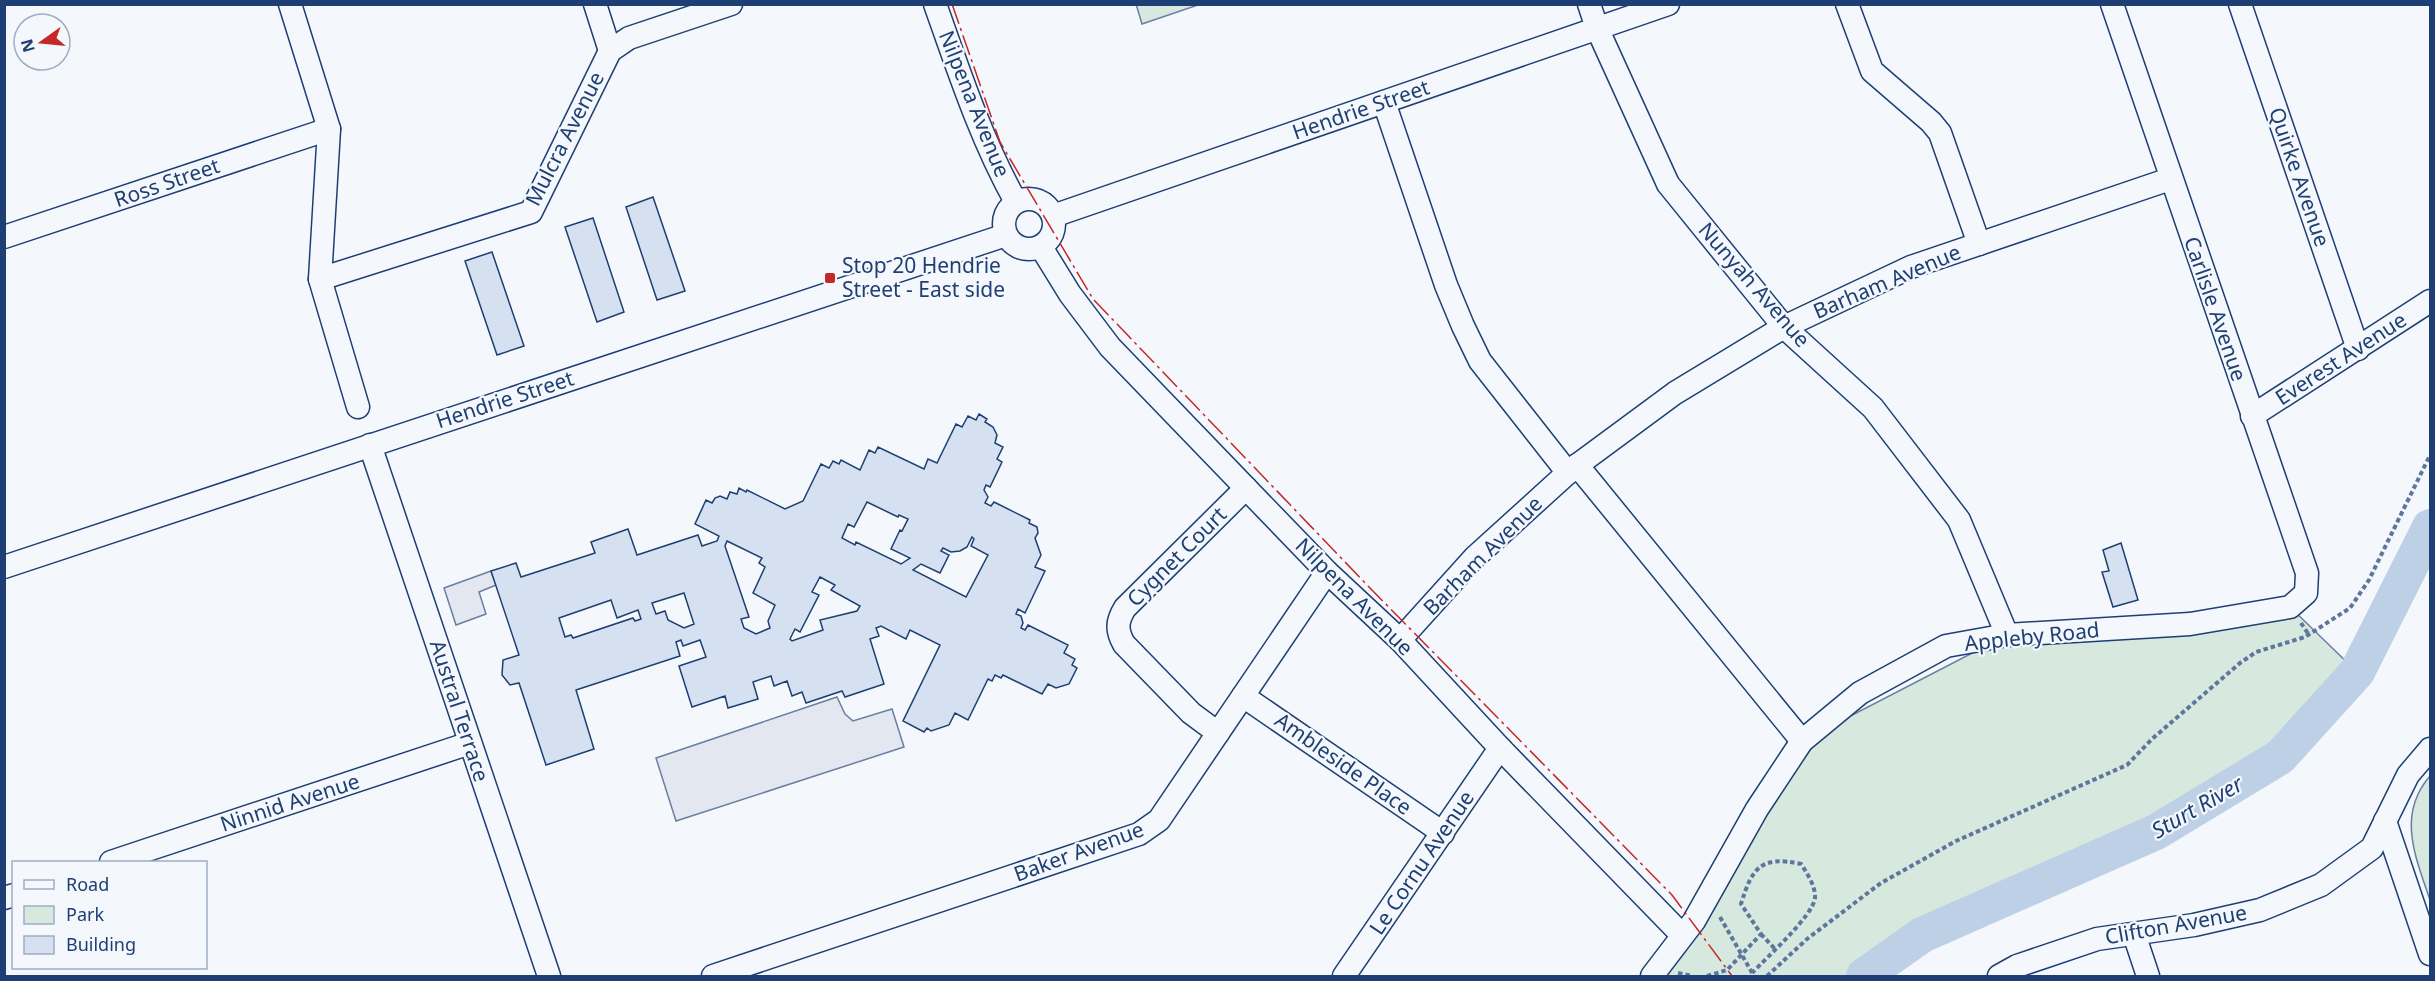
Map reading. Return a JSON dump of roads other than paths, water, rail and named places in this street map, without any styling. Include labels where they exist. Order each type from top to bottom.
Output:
[{"type":"street","points":[[290,4],[329,129],[320,279],[358,406]]},
{"type":"street","points":[[595,4],[610,51]]},
{"type":"street","name":"Mulcra Avenue","points":[[320,279],[531,212],[610,51],[629,38],[731,4]]},
{"type":"street","name":"Nilpena Avenue","points":[[935,4],[978,126],[994,164],[1016,202]]},
{"type":"street","name":"Nunyah Avenue","points":[[1589,4],[1597,28],[1668,184],[1784,327],[1873,408],[1959,520],[2007,635]]},
{"type":"street","name":"Hendrie Street","points":[[1053,216],[1668,4]]},
{"type":"street","points":[[1847,4],[1872,71],[1931,122],[1940,133],[1978,244]]},
{"type":"street","name":"Carlisle Avenue","points":[[2112,4],[2170,179],[2307,573],[2306,592],[2290,607]]},
{"type":"street","name":"Quirke Avenue","points":[[2240,4],[2358,349]]},
{"type":"street","points":[[1384,102],[1446,285],[1462,326],[1480,361],[1802,741]]},
{"type":"street","name":"Ross Street","points":[[4,237],[329,129]]},
{"type":"street","name":"Barham Avenue","points":[[1400,640],[1474,558],[1573,469],[1675,393],[1784,327],[1911,267],[2170,179]]},
{"type":"street","points":[[1024,199],[1039,200],[1046,205],[1053,216],[1054,231],[1050,239],[1041,247],[1027,250],[1018,247],[1006,235],[1005,218],[1009,208],[1016,202],[1024,199]]},
{"type":"street","name":"Hendrie Street","points":[[4,567],[1006,235]]},
{"type":"street","name":"Nilpena Avenue","points":[[1041,247],[1071,294],[1110,347],[1327,572],[1400,640],[1500,748],[1682,935]]},
{"type":"street","name":"Everest Avenue","points":[[2252,416],[2430,301]]},
{"type":"street","name":"Austral Terrace","points":[[370,445],[549,976]]},
{"type":"street","name":"Cygnet Court","points":[[1218,733],[1191,713],[1124,644],[1118,630],[1118,622],[1125,608],[1246,488]]},
{"type":"street","name":"Baker Avenue","points":[[714,976],[1139,834],[1159,820],[1327,572]]},
{"type":"street","name":"Appleby Road","points":[[1652,976],[1694,921],[1757,809],[1802,741],[1860,693],[1946,646],[2007,635],[2190,624],[2290,607]]},
{"type":"street","name":"Ambleside Place","points":[[1243,696],[1443,833]]},
{"type":"street","name":"Ninnid Avenue","points":[[114,861],[470,743]]},
{"type":"street","name":"Le Cornu Avenue","points":[[1344,976],[1500,748]]},
{"type":"street","name":"Clifton Avenue","points":[[1999,976],[2016,966],[2097,939],[2194,925],[2260,910],[2321,885],[2372,848],[2408,775],[2430,749]]},
{"type":"street","points":[[2385,821],[2430,954]]},
{"type":"street","points":[[2134,934],[2148,976]]},
{"type":"waterway","name":"Sturt River","points":[[1864,976],[1922,935],[2156,832],[2280,757],[2357,672],[2430,527]]},
{"type":"place","name":"Stop 20 Hendrie Street - East side","points":[[830,278]]}]
